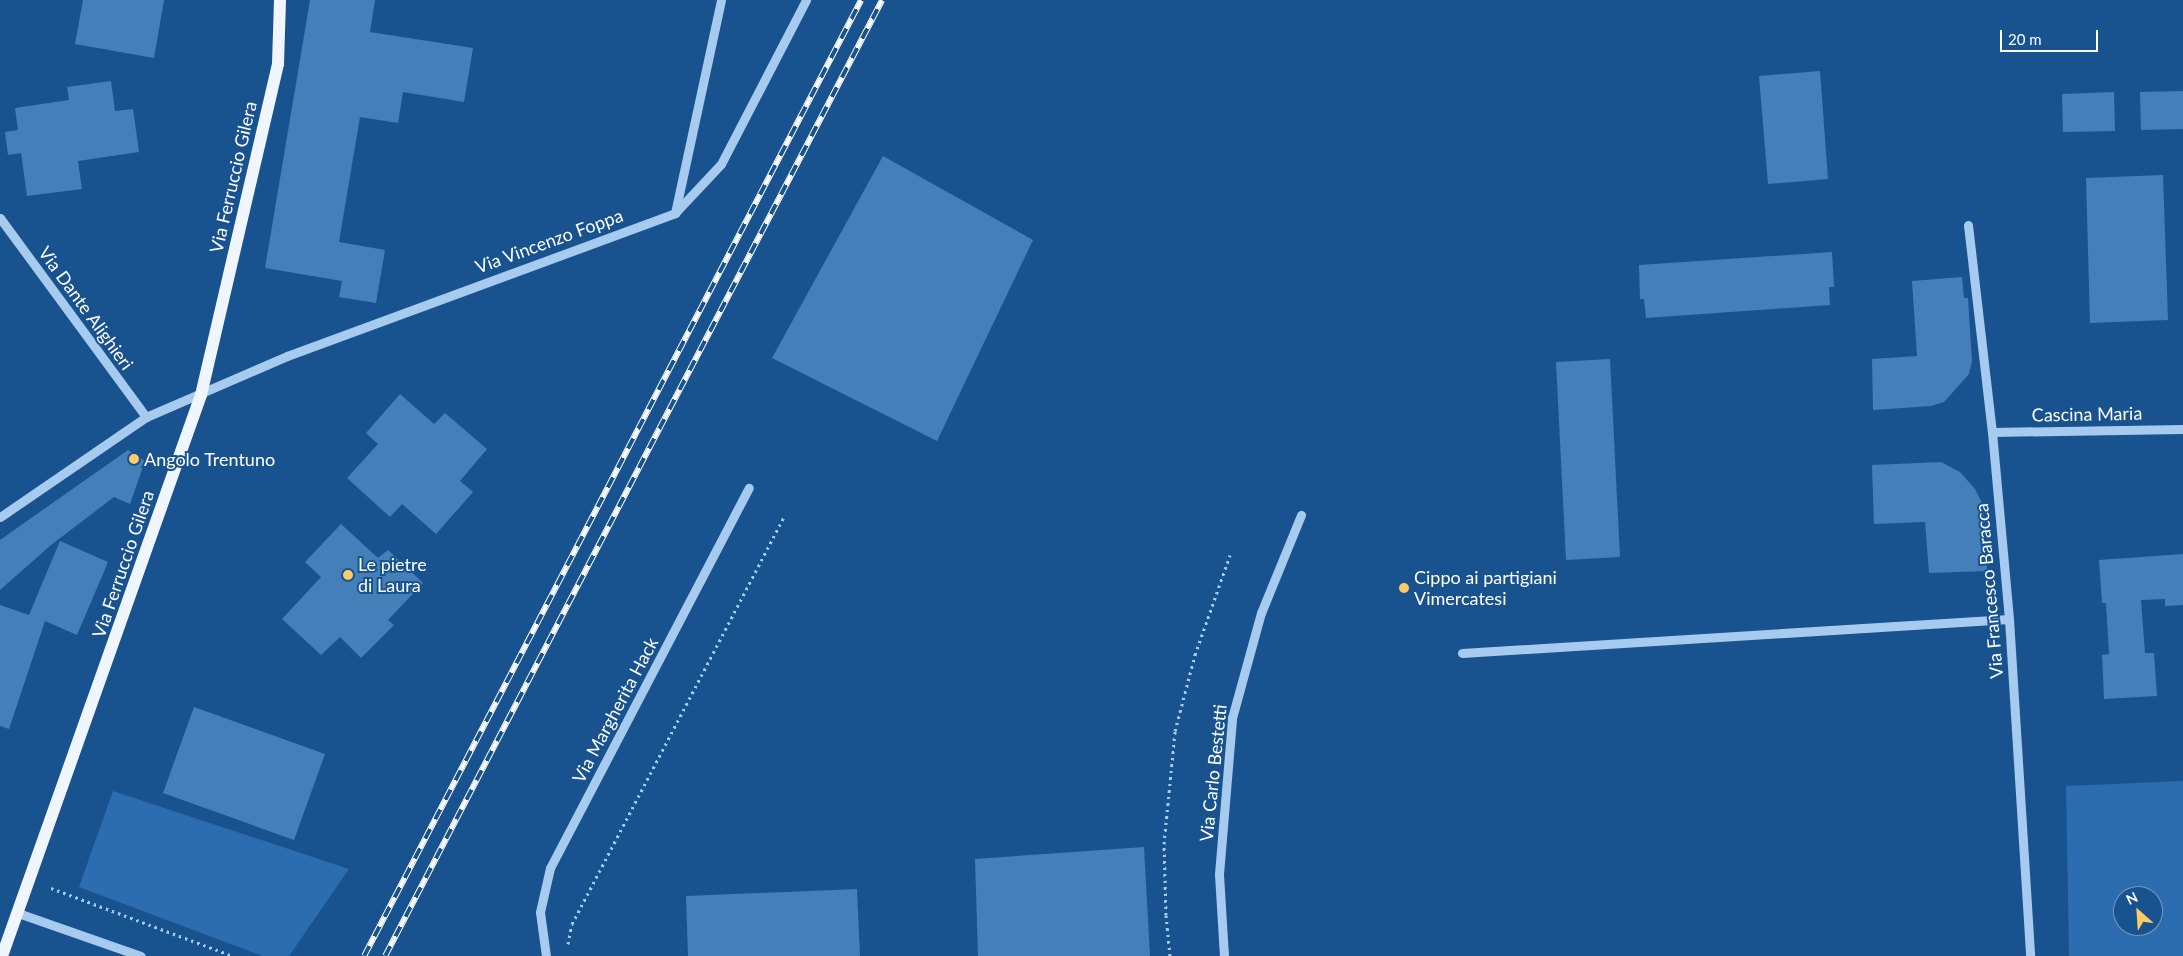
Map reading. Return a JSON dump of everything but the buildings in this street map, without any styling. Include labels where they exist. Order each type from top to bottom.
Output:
[{"type":"main road","name":"Via Ferruccio Gilera","points":[[2,956],[201,394],[278,64],[280,0]]},
{"type":"street","points":[[675,213],[721,0]]},
{"type":"street","name":"Via Vincenzo Foppa","points":[[0,517],[146,417],[287,356],[675,213],[721,164],[806,0]]},
{"type":"street","name":"Via Dante Alighieri","points":[[0,218],[146,417]]},
{"type":"street","name":"Via Francesco Baracca","points":[[1968,225],[1992,432],[2009,619],[2030,956]]},
{"type":"street","name":"Cascina Maria","points":[[1992,432],[2183,429]]},
{"type":"street","name":"Via Margherita Hack","points":[[546,956],[540,912],[550,868],[749,488]]},
{"type":"street","name":"Via Carlo Bestetti","points":[[1224,956],[1219,874],[1232,718],[1261,613],[1301,515]]},
{"type":"street","points":[[1462,653],[2009,619]]},
{"type":"street","points":[[18,913],[141,956]]},
{"type":"path","points":[[567,947],[572,924],[784,517]]},
{"type":"path","points":[[1170,956],[1166,915],[1164,844],[1175,731],[1194,655],[1230,555]]},
{"type":"path","points":[[29,880],[233,956]]},
{"type":"shaded area","points":[[2183,781],[2183,956],[2069,956],[2066,786]]},
{"type":"shaded area","points":[[113,791],[349,869],[289,956],[263,956],[79,887]]},
{"type":"railway","points":[[364,956],[861,0]]},
{"type":"railway","points":[[385,956],[882,0]]},
{"type":"place","name":"Angolo Trentuno","points":[[134,459]]},
{"type":"place","name":"Le pietre di Laura","points":[[348,575]]},
{"type":"place","name":"Cippo ai partigiani Vimercatesi","points":[[1404,588]]}]
